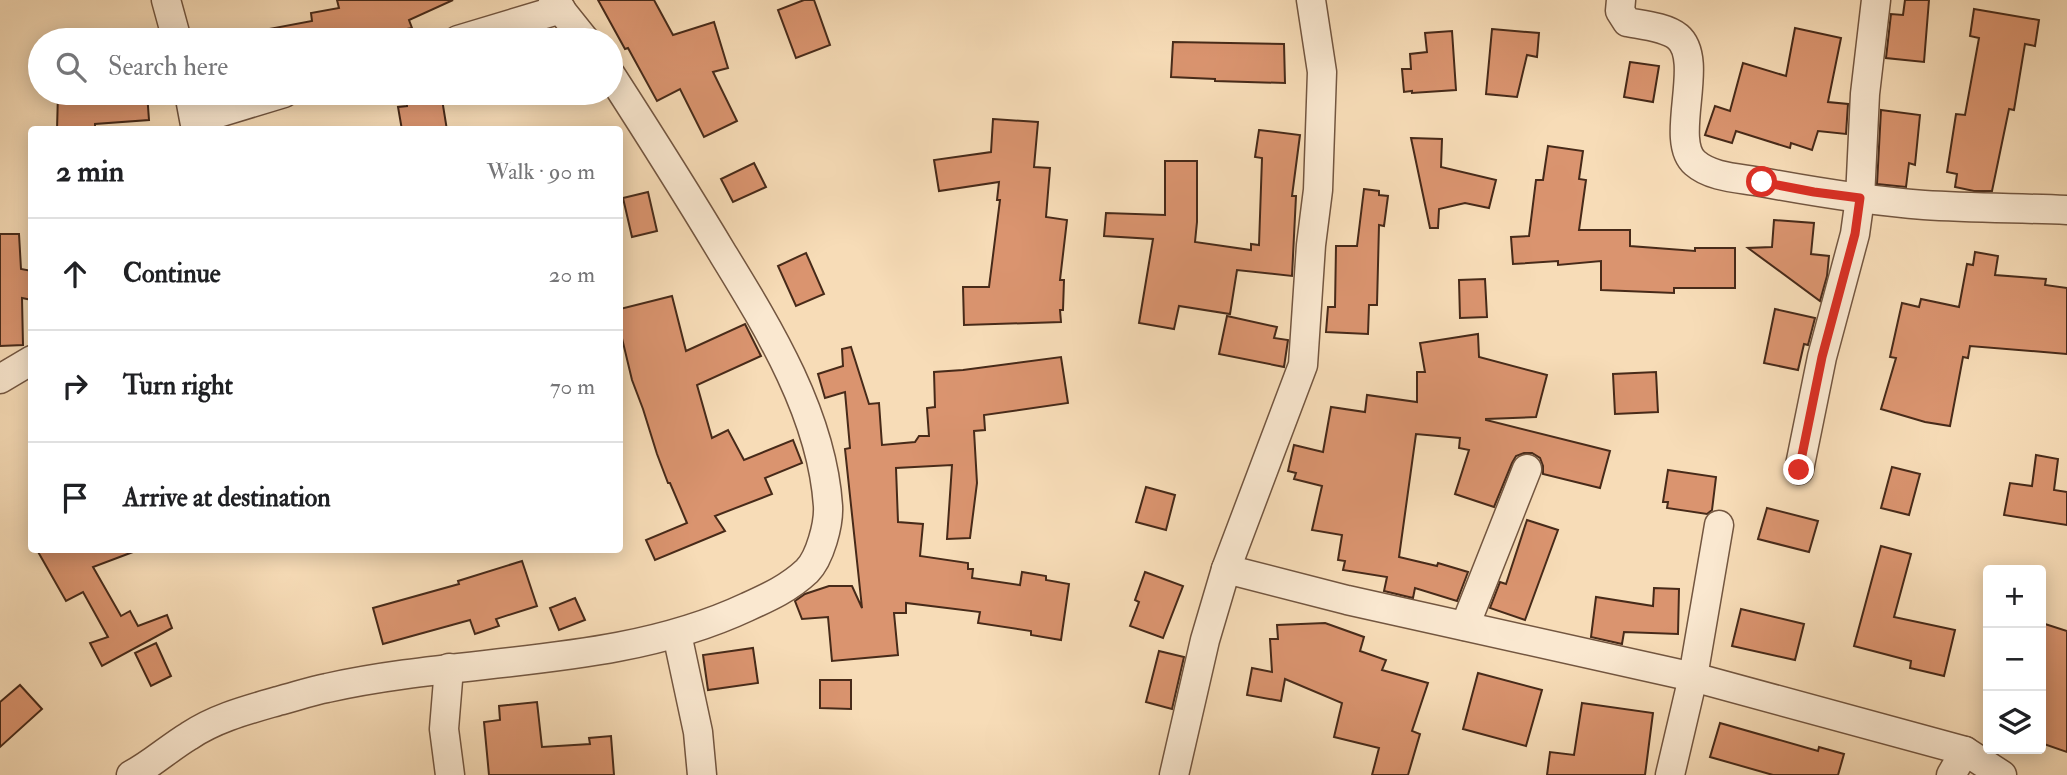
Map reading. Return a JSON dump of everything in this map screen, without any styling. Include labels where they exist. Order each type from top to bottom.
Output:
[{"type":"street","points":[[166,0],[174,28]]},
{"type":"street","points":[[1174,775],[1205,640],[1226,569],[1303,365],[1311,246],[1318,190],[1322,72],[1311,0]]},
{"type":"street","points":[[1621,0],[1620,11],[1627,22],[1677,36],[1685,45],[1689,84],[1684,133],[1686,149],[1694,163],[1706,170],[1814,192],[1923,205],[2067,210]]},
{"type":"street","points":[[1799,470],[1822,357],[1855,234],[1860,198],[1865,94],[1876,0]]},
{"type":"street","points":[[492,28],[557,5],[575,28]]},
{"type":"street","points":[[131,775],[150,765],[190,735],[230,715],[327,688],[449,668],[593,652],[677,634],[728,616],[784,590],[809,569],[823,541],[828,508],[812,425],[770,331],[623,94]]},
{"type":"street","points":[[193,114],[232,105]]},
{"type":"street","points":[[0,379],[28,362]]},
{"type":"street","points":[[1465,626],[1527,469]]},
{"type":"street","points":[[1670,775],[1693,677],[1719,525]]},
{"type":"street","points":[[1226,569],[1347,600],[1693,677],[2002,775]]},
{"type":"street","points":[[677,634],[698,732],[702,775]]},
{"type":"street","points":[[449,668],[444,729],[450,775]]},
{"type":"building","points":[[337,0],[453,0],[409,20],[412,28],[274,28],[312,21],[311,13],[339,8]]},
{"type":"building","points":[[598,0],[654,0],[673,35],[714,22],[728,68],[713,72],[737,121],[704,137],[680,89],[657,101],[628,48],[625,49],[623,45],[623,28],[613,28]]},
{"type":"building","points":[[804,0],[814,0],[830,45],[796,58],[778,10]]},
{"type":"building","points":[[1905,0],[1929,0],[1924,62],[1886,58],[1891,14],[1903,15]]},
{"type":"building","points":[[1974,9],[2039,20],[2035,46],[2025,44],[2014,110],[2009,109],[1992,191],[1955,187],[1957,174],[1947,172],[1956,114],[1965,115],[1979,38],[1970,36]]},
{"type":"building","points":[[1795,28],[1841,38],[1828,102],[1848,104],[1846,134],[1818,131],[1812,150],[1791,143],[1790,148],[1736,131],[1732,143],[1705,135],[1715,106],[1730,111],[1743,63],[1786,76]]},
{"type":"building","points":[[1492,29],[1539,33],[1537,57],[1527,55],[1517,97],[1486,94]]},
{"type":"building","points":[[1452,31],[1456,90],[1404,92],[1402,69],[1411,69],[1410,54],[1427,52],[1425,33]]},
{"type":"building","points":[[1173,42],[1284,44],[1285,83],[1171,77]]},
{"type":"building","points":[[1630,62],[1659,66],[1653,102],[1624,97]]},
{"type":"building","points":[[58,105],[148,105],[149,120],[95,126],[57,126]]},
{"type":"building","points":[[443,105],[446,126],[401,126],[398,107]]},
{"type":"building","points":[[1881,110],[1920,115],[1915,165],[1909,163],[1906,187],[1877,184]]},
{"type":"building","points":[[993,119],[1038,122],[1034,167],[1050,168],[1046,217],[1067,220],[1060,280],[1064,280],[1061,322],[964,325],[963,287],[989,287],[1000,200],[997,200],[999,182],[939,191],[934,160],[991,152]]},
{"type":"building","points":[[1259,130],[1300,135],[1292,196],[1296,196],[1292,276],[1237,270],[1230,314],[1179,306],[1174,329],[1139,323],[1153,239],[1104,236],[1106,213],[1165,215],[1165,161],[1197,161],[1195,242],[1251,250],[1251,244],[1259,245],[1262,158],[1255,157]]},
{"type":"building","points":[[1411,138],[1442,139],[1441,167],[1496,180],[1489,208],[1465,203],[1439,209],[1438,228],[1430,228]]},
{"type":"building","points":[[1548,146],[1583,151],[1579,179],[1586,180],[1579,230],[1630,230],[1630,246],[1695,251],[1695,248],[1735,248],[1735,288],[1674,288],[1674,293],[1601,290],[1601,261],[1558,265],[1558,261],[1513,264],[1511,237],[1529,236],[1536,180],[1543,180]]},
{"type":"building","points":[[754,163],[766,187],[733,202],[721,179]]},
{"type":"building","points":[[1364,189],[1379,191],[1379,195],[1388,196],[1384,226],[1379,225],[1377,305],[1369,305],[1368,334],[1326,332],[1328,307],[1335,307],[1336,246],[1357,246]]},
{"type":"building","points":[[648,192],[657,231],[632,237],[623,198]]},
{"type":"building","points":[[1774,220],[1814,223],[1811,254],[1829,256],[1820,301],[1748,248],[1772,247]]},
{"type":"building","points":[[0,234],[19,234],[21,269],[28,270],[28,299],[22,298],[23,345],[0,346]]},
{"type":"building","points":[[1975,252],[1998,256],[1995,275],[2046,279],[2045,285],[2067,288],[2067,354],[1970,346],[1968,358],[1963,357],[1950,426],[1881,409],[1896,358],[1890,357],[1902,303],[1919,307],[1921,299],[1959,307],[1967,264],[1973,265]]},
{"type":"building","points":[[806,253],[824,294],[796,306],[778,266]]},
{"type":"building","points":[[1485,279],[1487,317],[1460,318],[1459,280]]},
{"type":"building","points":[[672,296],[686,351],[745,324],[761,356],[697,385],[712,438],[728,430],[744,460],[793,440],[802,463],[765,478],[772,494],[715,516],[725,531],[655,560],[646,540],[687,523],[668,483],[632,380],[623,342],[623,308]]},
{"type":"building","points":[[1775,309],[1815,318],[1808,345],[1804,344],[1798,370],[1764,363]]},
{"type":"building","points":[[1227,316],[1277,327],[1274,338],[1288,340],[1284,367],[1219,354]]},
{"type":"building","points":[[1478,334],[1479,357],[1547,375],[1536,417],[1486,420],[1610,451],[1600,488],[1543,474],[1540,458],[1532,453],[1524,453],[1516,456],[1512,463],[1494,507],[1455,494],[1469,450],[1459,448],[1460,438],[1416,434],[1399,557],[1437,566],[1438,563],[1468,572],[1457,601],[1415,588],[1413,598],[1384,591],[1387,577],[1343,570],[1345,561],[1338,560],[1342,535],[1312,530],[1322,486],[1294,479],[1296,473],[1288,471],[1294,445],[1323,452],[1331,407],[1365,412],[1367,395],[1417,402],[1417,372],[1425,372],[1420,343]]},
{"type":"building","points":[[851,347],[869,404],[879,403],[882,445],[915,442],[919,436],[929,436],[927,408],[935,407],[934,372],[1061,357],[1068,403],[984,415],[985,430],[974,431],[977,483],[970,538],[947,539],[952,465],[896,468],[898,522],[923,524],[920,556],[968,563],[968,569],[973,569],[972,578],[1020,585],[1022,572],[1069,584],[1061,640],[1031,635],[1031,631],[978,623],[980,612],[906,603],[906,613],[894,613],[898,655],[832,661],[828,617],[802,619],[795,601],[805,594],[829,586],[852,586],[862,608],[845,449],[850,448],[845,392],[825,398],[818,374],[843,366],[842,349]]},
{"type":"building","points":[[1656,372],[1658,412],[1615,414],[1613,374]]},
{"type":"building","points":[[2036,455],[2058,459],[2054,490],[2067,492],[2067,525],[2004,515],[2010,483],[2032,486]]},
{"type":"building","points":[[1892,467],[1920,474],[1909,515],[1881,508]]},
{"type":"building","points":[[1668,470],[1716,477],[1712,510],[1707,514],[1667,508],[1668,502],[1663,502]]},
{"type":"building","points":[[1146,487],[1175,495],[1166,530],[1136,522]]},
{"type":"building","points":[[1767,508],[1818,521],[1809,552],[1758,539]]},
{"type":"building","points":[[1527,520],[1558,530],[1525,620],[1490,608],[1500,582],[1506,584]]},
{"type":"building","points":[[1881,546],[1911,554],[1894,617],[1955,630],[1944,676],[1910,668],[1911,661],[1854,646]]},
{"type":"building","points":[[39,553],[130,553],[93,567],[121,616],[130,611],[138,626],[167,615],[172,628],[102,666],[90,643],[108,637],[83,592],[66,601]]},
{"type":"building","points":[[522,561],[537,606],[496,619],[499,626],[475,634],[470,620],[383,644],[373,608],[459,584],[458,581]]},
{"type":"building","points":[[1145,572],[1183,586],[1163,638],[1130,626],[1139,602],[1135,600]]},
{"type":"building","points":[[1654,588],[1679,589],[1678,634],[1624,632],[1622,644],[1591,637],[1596,597],[1653,606]]},
{"type":"building","points":[[575,598],[585,620],[559,630],[550,608]]},
{"type":"building","points":[[1741,609],[1804,624],[1795,660],[1732,646]]},
{"type":"building","points":[[1325,623],[1364,637],[1360,651],[1386,660],[1382,670],[1428,683],[1412,731],[1420,734],[1408,775],[1372,775],[1379,748],[1334,737],[1342,703],[1285,679],[1281,701],[1247,695],[1252,668],[1272,672],[1270,639],[1278,639],[1277,625]]},
{"type":"building","points":[[2046,624],[2067,631],[2067,752],[2046,745]]},
{"type":"building","points":[[156,643],[171,676],[151,686],[135,653]]},
{"type":"building","points":[[753,648],[758,683],[708,690],[703,655]]},
{"type":"building","points":[[1159,651],[1184,657],[1172,709],[1146,702]]},
{"type":"building","points":[[1478,673],[1542,690],[1526,746],[1463,729]]},
{"type":"building","points":[[820,680],[851,680],[851,709],[820,708]]},
{"type":"building","points":[[20,685],[42,709],[0,747],[0,702]]},
{"type":"building","points":[[537,702],[542,747],[590,744],[589,738],[611,736],[614,775],[489,775],[484,722],[500,720],[499,706]]},
{"type":"building","points":[[1582,703],[1653,713],[1645,775],[1547,775],[1550,752],[1574,755]]},
{"type":"building","points":[[1720,723],[1818,751],[1819,747],[1844,754],[1838,775],[1773,775],[1710,757]]},
{"type":"route","points":[[1762,182],[1860,198],[1855,234],[1822,357],[1799,470]]}]
